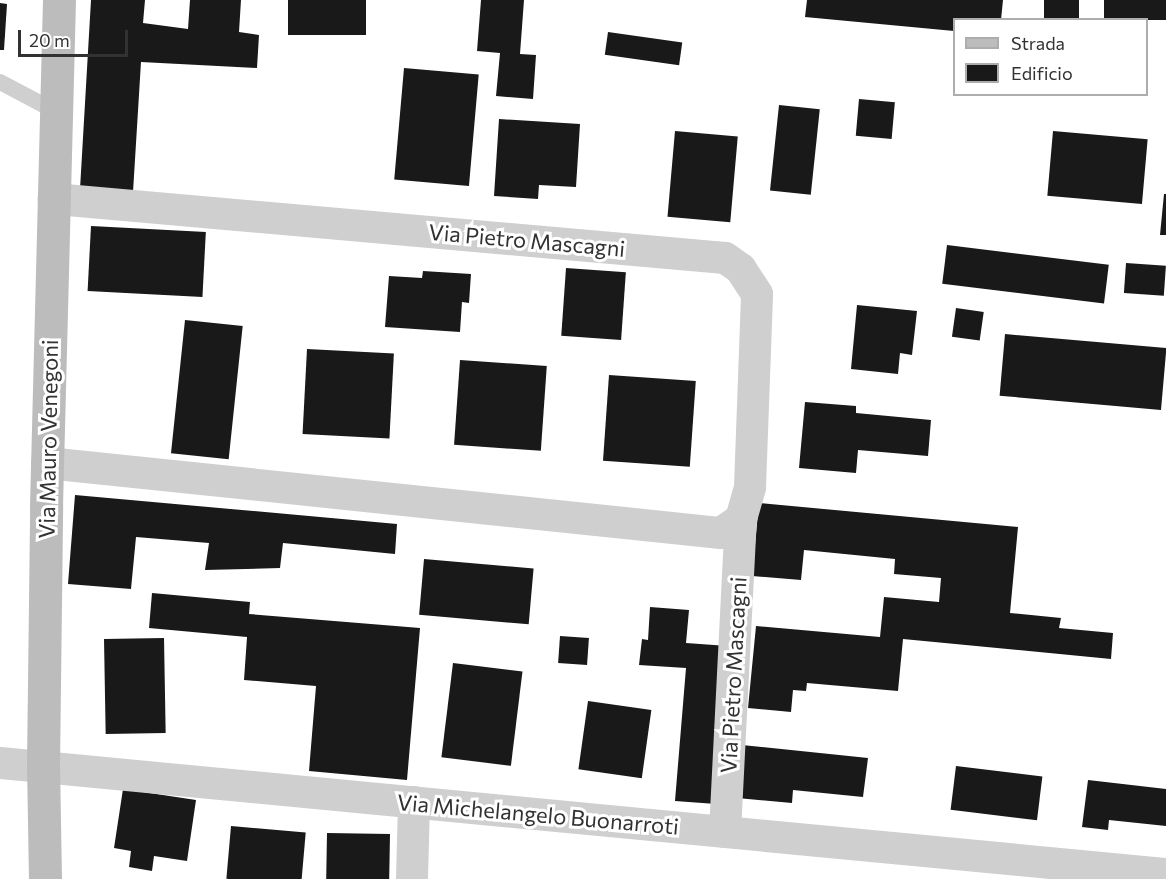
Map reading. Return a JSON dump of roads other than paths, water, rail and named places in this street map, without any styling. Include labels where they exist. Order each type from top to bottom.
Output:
[{"type":"main road","name":"Via Mauro Venegoni","points":[[45,879],[43,766],[47,463],[59,0]]},
{"type":"street","name":"Via Pietro Mascagni","points":[[54,199],[725,258],[741,269],[758,294],[750,487],[741,519],[725,832]]},
{"type":"street","points":[[47,463],[722,533],[741,519]]},
{"type":"street","name":"Via Michelangelo Buonarroti","points":[[0,763],[725,832],[1076,872],[1166,874]]},
{"type":"street","points":[[412,879],[414,802]]},
{"type":"lane","points":[[0,82],[57,112]]}]
